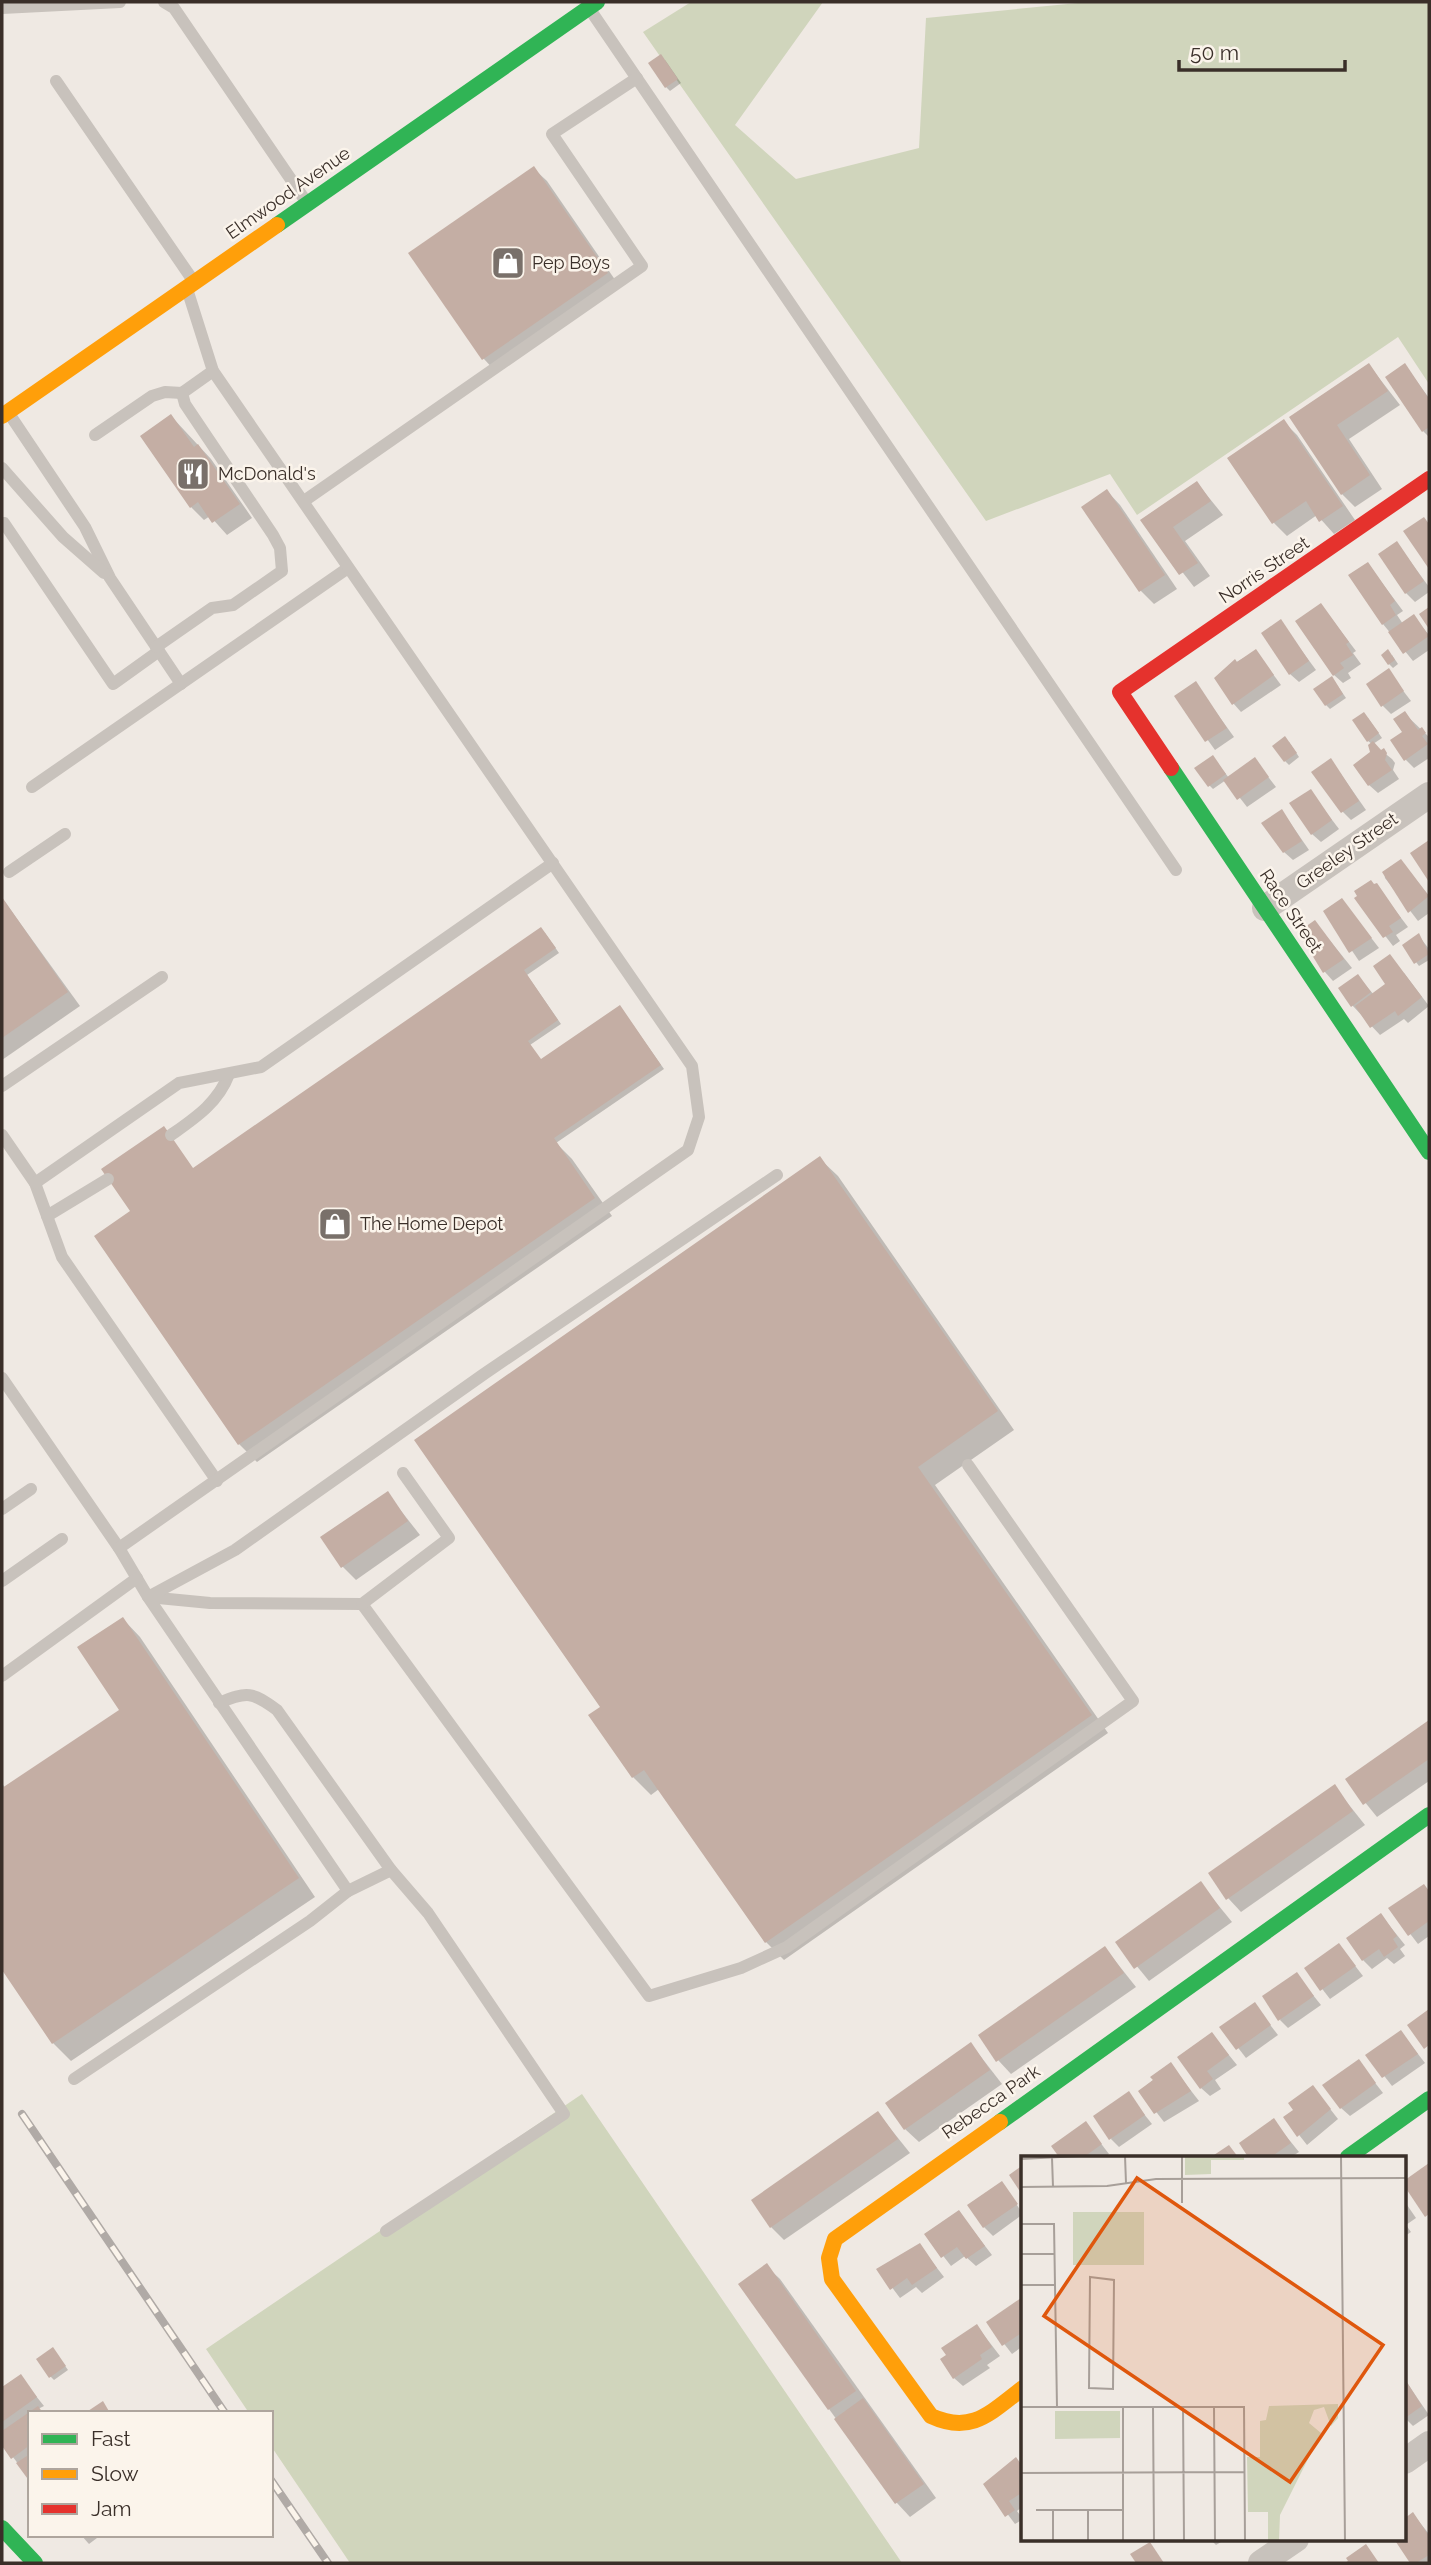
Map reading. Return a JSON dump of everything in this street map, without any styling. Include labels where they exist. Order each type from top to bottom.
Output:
[{"type":"street","name":"Elmwood Avenue","points":[[5,414],[593,5]]},
{"type":"street","name":"Norris Street","points":[[1120,692],[1429,479]]},
{"type":"street","name":"Race Street","points":[[1120,692],[1265,908],[1421,1122],[1429,1152]]},
{"type":"street","name":"Greeley Street","points":[[1265,908],[1429,795]]},
{"type":"street","name":"Rebecca Park","points":[[1021,2389],[965,2426],[945,2424],[931,2416],[832,2279],[828,2264],[829,2251],[835,2239],[1429,1815]]},
{"type":"street","points":[[1349,2156],[1429,2099]]},
{"type":"street","points":[[1406,2460],[1429,2444]]},
{"type":"street","points":[[2,2528],[35,2563]]},
{"type":"street","points":[[1261,2563],[1295,2540]]},
{"type":"lane","points":[[2,8],[120,2]]},
{"type":"lane","points":[[164,2],[174,8],[307,203]]},
{"type":"lane","points":[[593,5],[636,78],[1176,870]]},
{"type":"lane","points":[[304,501],[642,266],[552,134],[636,78]]},
{"type":"lane","points":[[56,81],[190,285],[213,370],[692,1066],[699,1117],[688,1150],[119,1548]]},
{"type":"lane","points":[[95,435],[152,396],[165,392],[182,393],[213,370]]},
{"type":"lane","points":[[4,523],[113,684],[212,608],[233,605],[282,570],[282,559],[273,535],[185,404],[182,393]]},
{"type":"lane","points":[[5,414],[85,527],[110,578],[181,684]]},
{"type":"lane","points":[[2,468],[64,537],[110,578]]},
{"type":"lane","points":[[32,787],[348,568]]},
{"type":"lane","points":[[9,872],[65,834]]},
{"type":"lane","points":[[35,1183],[179,1083],[192,1078],[261,1067],[553,863]]},
{"type":"lane","points":[[2,1086],[162,977]]},
{"type":"lane","points":[[171,1135],[200,1115],[223,1088],[229,1074]]},
{"type":"lane","points":[[2,1135],[35,1183],[62,1257],[217,1481]]},
{"type":"lane","points":[[148,1597],[235,1550],[484,1374],[777,1175]]},
{"type":"lane","points":[[47,1216],[108,1179]]},
{"type":"lane","points":[[2,1378],[348,1891]]},
{"type":"lane","points":[[362,1604],[649,1996],[741,1968],[787,1947],[1133,1701],[968,1465]]},
{"type":"lane","points":[[148,1597],[210,1603],[362,1604],[449,1538],[403,1473]]},
{"type":"lane","points":[[2,1509],[31,1489]]},
{"type":"lane","points":[[2,1581],[62,1539]]},
{"type":"lane","points":[[2,1676],[137,1578]]},
{"type":"lane","points":[[219,1703],[240,1694],[258,1696],[277,1710],[391,1870],[428,1913],[564,2114],[386,2231]]},
{"type":"lane","points":[[75,2079],[310,1921],[348,1891],[391,1870]]},
{"type":"green space","points":[[691,2],[823,2],[735,125],[796,179],[919,148],[926,18],[1088,2],[1429,2],[1429,384],[1398,337],[1137,515],[1110,474],[986,521],[643,32]]},
{"type":"green space","points":[[582,2094],[902,2563],[350,2563],[273,2449],[273,2411],[248,2411],[206,2349]]},
{"type":"building","points":[[661,54],[678,79],[665,88],[648,63]]},
{"type":"building","name":"Pep Boys","points":[[534,166],[608,273],[482,360],[408,253]]},
{"type":"building","points":[[1369,363],[1388,391],[1337,425],[1370,475],[1341,495],[1289,417]]},
{"type":"building","points":[[1405,363],[1429,399],[1429,427],[1422,432],[1385,377]]},
{"type":"building","name":"McDonald's","points":[[171,414],[194,447],[198,444],[240,504],[212,523],[198,502],[190,508],[140,436]]},
{"type":"building","points":[[1284,419],[1343,506],[1319,522],[1306,501],[1272,524],[1227,458]]},
{"type":"building","points":[[1197,481],[1211,501],[1173,527],[1198,563],[1179,575],[1140,520]]},
{"type":"building","points":[[1107,489],[1165,575],[1139,592],[1081,507]]},
{"type":"building","points":[[1424,517],[1429,524],[1429,569],[1403,531]]},
{"type":"building","points":[[1397,541],[1424,581],[1405,594],[1378,554]]},
{"type":"building","points":[[1368,562],[1395,601],[1390,605],[1396,615],[1382,625],[1348,575]]},
{"type":"building","points":[[1321,603],[1349,642],[1346,644],[1353,655],[1340,663],[1344,668],[1333,676],[1295,621]]},
{"type":"building","points":[[1429,607],[1429,629],[1419,614]]},
{"type":"building","points":[[1414,614],[1429,636],[1403,654],[1388,632]]},
{"type":"building","points":[[1281,619],[1309,661],[1289,675],[1261,633]]},
{"type":"building","points":[[1256,649],[1274,675],[1232,705],[1214,678],[1235,659],[1237,662]]},
{"type":"building","points":[[1388,649],[1395,660],[1388,665],[1381,655]]},
{"type":"building","points":[[1389,668],[1404,691],[1381,707],[1366,684]]},
{"type":"building","points":[[1332,676],[1343,694],[1325,706],[1313,689]]},
{"type":"building","points":[[1196,681],[1227,728],[1205,742],[1174,696]]},
{"type":"building","points":[[1405,711],[1418,730],[1422,727],[1426,733],[1422,736],[1428,744],[1404,761],[1390,740],[1402,732],[1393,719]]},
{"type":"building","points":[[1364,712],[1379,733],[1367,742],[1352,720]]},
{"type":"building","points":[[1285,736],[1297,753],[1284,762],[1272,746]]},
{"type":"building","points":[[1373,741],[1381,750],[1384,748],[1387,753],[1385,760],[1392,770],[1368,786],[1353,765],[1370,752],[1368,745]]},
{"type":"building","points":[[1213,755],[1226,774],[1208,787],[1194,768]]},
{"type":"building","points":[[1255,757],[1269,777],[1237,800],[1223,780]]},
{"type":"building","points":[[1331,758],[1359,801],[1341,813],[1311,772]]},
{"type":"building","points":[[1311,789],[1332,820],[1311,835],[1289,803]]},
{"type":"building","points":[[1282,809],[1302,841],[1283,853],[1261,823]]},
{"type":"building","points":[[1429,840],[1429,882],[1410,853]]},
{"type":"building","points":[[1401,859],[1429,896],[1408,913],[1382,872]]},
{"type":"building","points":[[1371,880],[1374,884],[1377,883],[1401,918],[1389,926],[1393,932],[1383,938],[1354,898],[1357,896],[1354,891]]},
{"type":"building","points":[[2,897],[68,992],[2,1038]]},
{"type":"building","points":[[1342,898],[1372,938],[1349,953],[1323,911]]},
{"type":"building","points":[[1315,920],[1344,959],[1323,973],[1298,932]]},
{"type":"building","name":"The Home Depot","points":[[541,927],[556,948],[524,970],[558,1020],[528,1041],[541,1059],[620,1005],[661,1065],[554,1138],[595,1198],[238,1445],[94,1236],[130,1211],[101,1169],[164,1126],[193,1168]]},
{"type":"building","points":[[1419,933],[1429,954],[1414,964],[1402,945]]},
{"type":"building","points":[[1390,954],[1422,997],[1398,1016],[1395,1011],[1370,1028],[1355,1006],[1385,984],[1373,966]]},
{"type":"building","points":[[1358,974],[1371,992],[1351,1007],[1338,988]]},
{"type":"building","points":[[820,1156],[998,1411],[918,1467],[1092,1715],[765,1943],[644,1770],[632,1778],[588,1715],[600,1707],[414,1440]]},
{"type":"building","points":[[388,1491],[408,1521],[341,1568],[320,1537]]},
{"type":"building","points":[[123,1617],[299,1878],[52,2044],[2,1970],[2,1788],[119,1710],[77,1647]]},
{"type":"building","points":[[1429,1720],[1429,1759],[1363,1805],[1345,1779]]},
{"type":"building","points":[[1335,1784],[1353,1811],[1226,1900],[1208,1873]]},
{"type":"building","points":[[1201,1881],[1220,1908],[1134,1969],[1115,1942]]},
{"type":"building","points":[[1424,1884],[1429,1891],[1429,1921],[1408,1936],[1388,1908]]},
{"type":"building","points":[[1381,1913],[1397,1936],[1393,1939],[1398,1947],[1384,1957],[1379,1949],[1362,1961],[1346,1938]]},
{"type":"building","points":[[1339,1943],[1356,1966],[1320,1991],[1304,1968]]},
{"type":"building","points":[[1105,1946],[1124,1973],[996,2062],[978,2035]]},
{"type":"building","points":[[1297,1972],[1314,1996],[1278,2021],[1262,1996]]},
{"type":"building","points":[[1255,2002],[1271,2025],[1236,2050],[1219,2027]]},
{"type":"building","points":[[1429,2009],[1429,2045],[1424,2049],[1407,2025]]},
{"type":"building","points":[[1401,2030],[1418,2054],[1382,2078],[1365,2055]]},
{"type":"building","points":[[1212,2032],[1229,2055],[1207,2071],[1213,2079],[1200,2089],[1177,2057]]},
{"type":"building","points":[[971,2042],[990,2070],[904,2130],[885,2103]]},
{"type":"building","points":[[1359,2059],[1376,2083],[1340,2109],[1322,2085]]},
{"type":"building","points":[[1171,2062],[1191,2091],[1154,2114],[1138,2091],[1153,2080],[1150,2077]]},
{"type":"building","points":[[1313,2085],[1331,2109],[1297,2137],[1283,2117],[1293,2110],[1288,2103]]},
{"type":"building","points":[[1129,2091],[1145,2115],[1109,2140],[1093,2116]]},
{"type":"building","points":[[878,2111],[898,2139],[770,2228],[751,2200]]},
{"type":"building","points":[[1274,2118],[1291,2143],[1272,2156],[1247,2156],[1239,2143]]},
{"type":"building","points":[[1086,2121],[1102,2144],[1085,2156],[1058,2156],[1051,2146]]},
{"type":"building","points":[[1229,2145],[1237,2156],[1212,2156]]},
{"type":"building","points":[[1429,2163],[1429,2214],[1425,2217],[1406,2188],[1406,2179]]},
{"type":"building","points":[[1021,2166],[1021,2193],[1009,2175]]},
{"type":"building","points":[[1002,2181],[1018,2204],[983,2228],[967,2205]]},
{"type":"building","points":[[959,2210],[985,2246],[966,2259],[957,2247],[941,2258],[924,2234]]},
{"type":"building","points":[[920,2243],[937,2268],[912,2285],[907,2278],[890,2290],[876,2269]]},
{"type":"building","points":[[767,2263],[856,2391],[828,2410],[738,2284]]},
{"type":"building","points":[[1021,2298],[1021,2333],[1002,2346],[986,2322]]},
{"type":"building","points":[[977,2324],[992,2347],[980,2355],[982,2359],[953,2379],[940,2359],[946,2355],[941,2348]]},
{"type":"building","points":[[53,2347],[66,2366],[49,2378],[36,2359]]},
{"type":"building","points":[[21,2374],[37,2397],[2,2422],[2,2387]]},
{"type":"building","points":[[1406,2381],[1422,2406],[1406,2417]]},
{"type":"building","points":[[863,2398],[924,2484],[895,2504],[834,2419]]},
{"type":"building","points":[[103,2401],[109,2411],[88,2411]]},
{"type":"building","points":[[28,2413],[28,2446],[11,2459],[2,2446],[2,2431]]},
{"type":"building","points":[[28,2455],[28,2479],[16,2463]]},
{"type":"building","points":[[1016,2457],[1021,2464],[1021,2493],[1009,2501],[1015,2510],[1005,2517],[983,2484]]},
{"type":"building","points":[[1413,2512],[1429,2536],[1429,2555],[1416,2563],[1410,2563],[1395,2540],[1406,2540],[1406,2517]]},
{"type":"building","points":[[1150,2542],[1164,2563],[1136,2563],[1130,2554]]},
{"type":"building","points":[[1366,2544],[1379,2563],[1345,2563],[1348,2561],[1346,2558]]},
{"type":"railway","points":[[22,2114],[224,2411]]},
{"type":"railway","points":[[273,2483],[328,2563]]},
{"type":"traffic: fast","points":[[277,225],[597,2]]},
{"type":"traffic: fast","points":[[1171,768],[1429,1152]]},
{"type":"traffic: fast","points":[[1000,2122],[1429,1815]]},
{"type":"traffic: fast","points":[[1349,2156],[1429,2099]]},
{"type":"traffic: fast","points":[[2,2528],[35,2563]]},
{"type":"traffic: slow","points":[[2,416],[277,225]]},
{"type":"traffic: slow","points":[[1000,2122],[835,2239],[829,2258],[832,2279],[931,2416],[945,2421],[970,2422],[991,2412],[1021,2390]]},
{"type":"traffic: jam","points":[[1171,768],[1120,692],[1429,479]]},
{"type":"place","name":"Pep Boys","points":[[508,263]]},
{"type":"place","name":"McDonald's","points":[[193,474]]},
{"type":"place","name":"The Home Depot","points":[[335,1224]]}]
